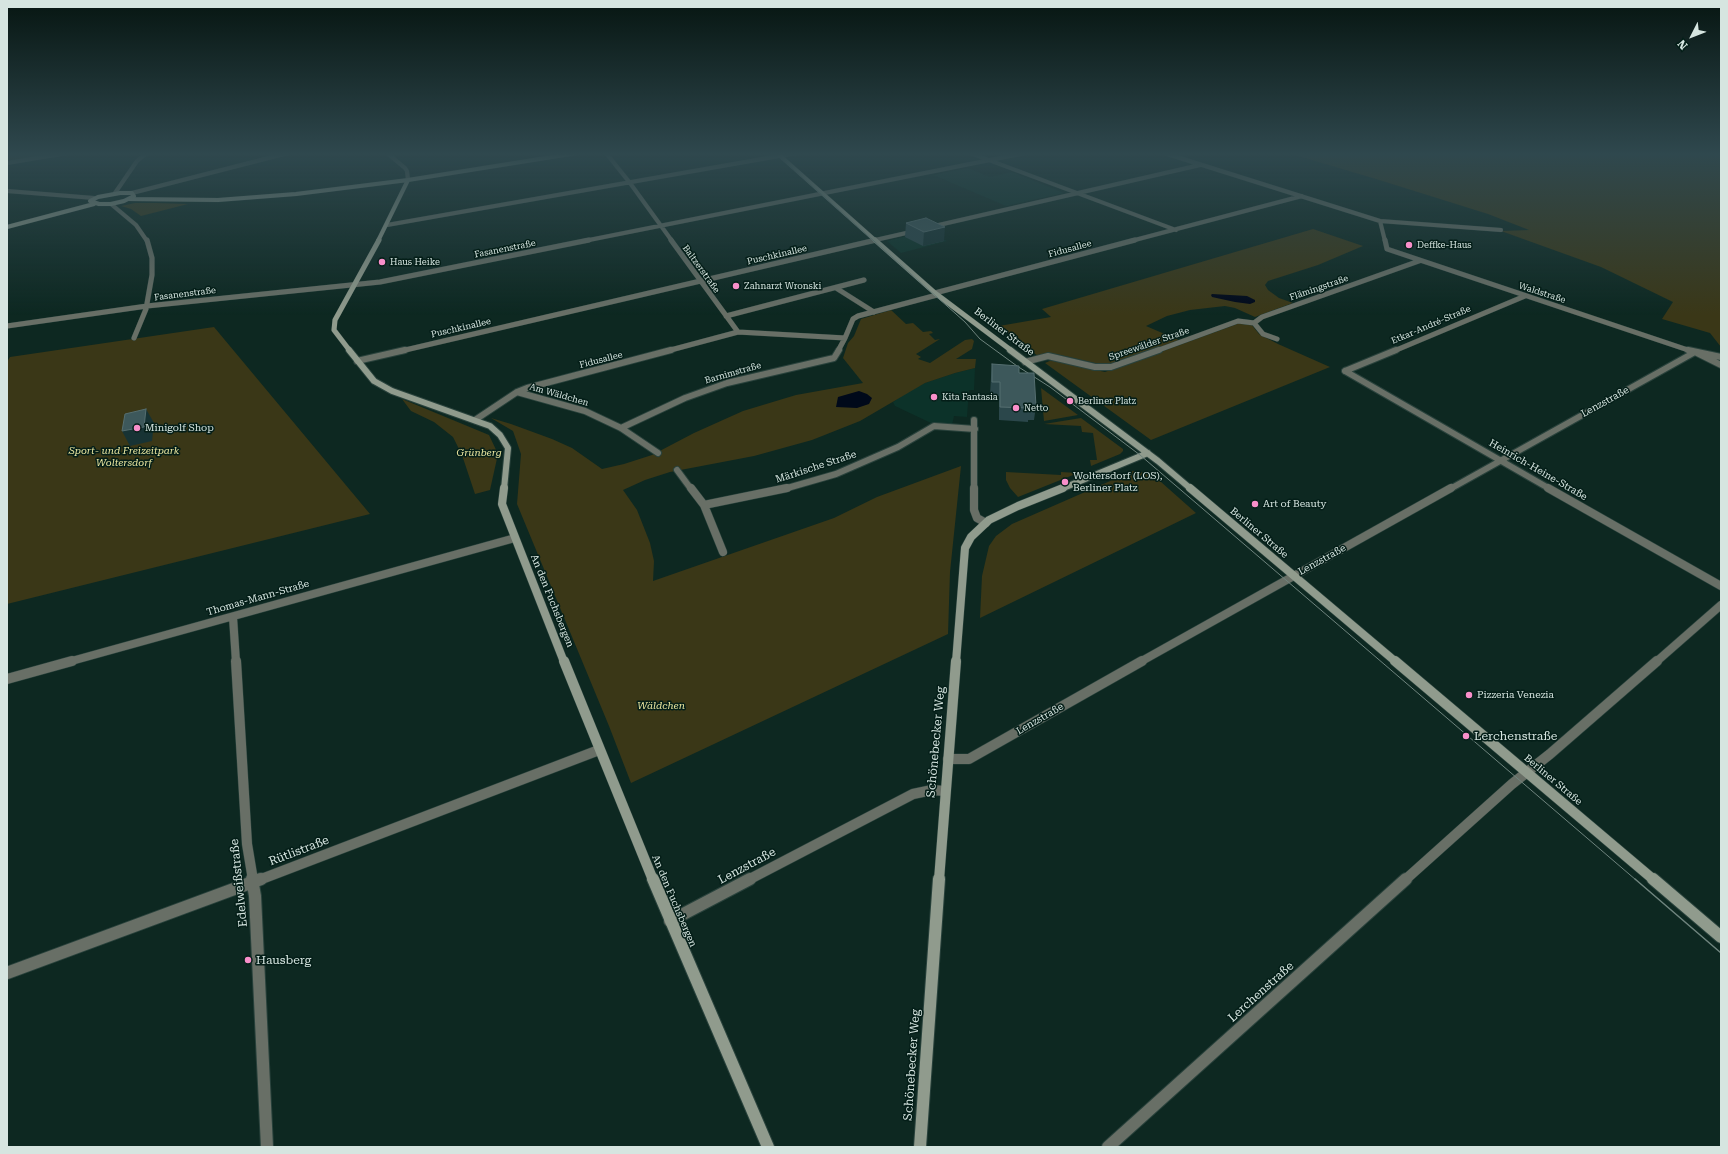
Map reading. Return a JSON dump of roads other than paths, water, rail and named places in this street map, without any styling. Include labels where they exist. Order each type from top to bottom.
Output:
[{"type":"street","points":[[7,227],[83,207]]},
{"type":"street","points":[[114,207],[136,225],[148,242],[152,258],[147,306],[134,338]]},
{"type":"street","name":"An den Fuchsbergen","points":[[395,207],[336,320],[334,330],[374,381],[392,391],[490,426],[500,435],[508,448],[502,504],[599,750],[670,921],[768,1147]]},
{"type":"street","points":[[387,225],[492,207]]},
{"type":"street","name":"Baltzerstraße","points":[[647,207],[726,316]]},
{"type":"street","name":"Fasanenstraße","points":[[7,326],[147,306],[380,282],[757,207]]},
{"type":"street","name":"Berliner Straße","points":[[837,207],[936,294],[1148,453],[1721,937]]},
{"type":"street","name":"Puschkinallee","points":[[357,361],[1018,207]]},
{"type":"street","points":[[1115,207],[1176,230]]},
{"type":"street","name":"Fidusallee","points":[[475,420],[518,392],[527,388],[738,332],[845,338],[853,319],[874,312],[1262,207]]},
{"type":"street","points":[[1336,207],[1380,221],[1501,230]]},
{"type":"street","name":"Waldstraße","points":[[1380,221],[1387,249],[1419,261],[1695,352],[1721,357]]},
{"type":"street","name":"Flämingstraße","points":[[1254,322],[1262,317],[1419,261]]},
{"type":"street","points":[[738,332],[726,316],[864,280]]},
{"type":"street","points":[[836,288],[874,312]]},
{"type":"street","name":"Etkar-André-Straße","points":[[1345,371],[1525,296]]},
{"type":"street","name":"Spreewälder Straße","points":[[1025,362],[1048,356],[1095,367],[1111,367],[1238,321],[1254,322]]},
{"type":"street","points":[[1254,322],[1264,334],[1277,339]]},
{"type":"street","name":"Barnimstraße","points":[[621,428],[685,398],[726,383],[834,358],[845,338]]},
{"type":"street","points":[[1695,352],[1721,365]]},
{"type":"street","name":"Lenzstraße","points":[[948,759],[969,759],[1695,352]]},
{"type":"street","name":"Heinrich-Heine-Straße","points":[[1345,371],[1721,586]]},
{"type":"street","name":"Am Wäldchen","points":[[518,392],[585,411],[621,428],[658,453]]},
{"type":"street","points":[[974,420],[974,510],[977,518],[986,523]]},
{"type":"street","name":"Märkische Straße","points":[[704,505],[779,490],[836,474],[898,447],[934,426],[975,429]]},
{"type":"street","name":"Schönebecker Weg","points":[[920,1147],[945,791],[961,584],[966,548],[971,536],[986,523],[1018,506],[1148,453]]},
{"type":"street","points":[[677,470],[704,505],[723,552]]},
{"type":"street","name":"Thomas-Mann-Straße","points":[[7,679],[515,538]]},
{"type":"street","name":"Lerchenstraße","points":[[1108,1147],[1526,772],[1550,754],[1721,605]]},
{"type":"street","name":"Edelweißstraße","points":[[233,617],[247,844],[254,882],[267,1147]]},
{"type":"street","name":"Rütlistraße","points":[[7,974],[254,882],[599,750]]},
{"type":"street","name":"Lenzstraße","points":[[670,921],[913,794],[932,790],[945,791]]},
{"type":"water","points":[[1212,294],[1247,296],[1255,300],[1255,302],[1250,304],[1235,302],[1212,297]]},
{"type":"water","points":[[859,391],[872,398],[869,404],[857,408],[836,407],[838,397]]},
{"type":"tram line","points":[[836,207],[965,322],[980,339],[1017,366],[1050,387],[1140,455],[1636,880]]},
{"type":"tram line","points":[[1635,879],[1721,953]]},
{"type":"place","name":"Deffke-Haus","points":[[1409,245]]},
{"type":"place","name":"Haus Heike","points":[[382,262]]},
{"type":"place","name":"Zahnarzt Wronski","points":[[736,286]]},
{"type":"place","name":"Kita Fantasia","points":[[934,397]]},
{"type":"place","name":"Berliner Platz","points":[[1070,401]]},
{"type":"place","name":"Netto","points":[[1016,408]]},
{"type":"place","name":"Minigolf Shop","points":[[137,428]]},
{"type":"place","name":"Woltersdorf (LOS), Berliner Platz","points":[[1065,482]]},
{"type":"place","name":"Art of Beauty","points":[[1255,504]]},
{"type":"place","name":"Pizzeria Venezia","points":[[1469,695]]},
{"type":"place","name":"Lerchenstraße","points":[[1466,736]]},
{"type":"place","name":"Hausberg","points":[[248,960]]},
{"type":"park label","name":"Grünberg","points":[[479,453]]},
{"type":"park label","name":"Sport- und Freizeitpark Woltersdorf","points":[[124,456]]},
{"type":"park label","name":"Wäldchen","points":[[661,706]]}]
